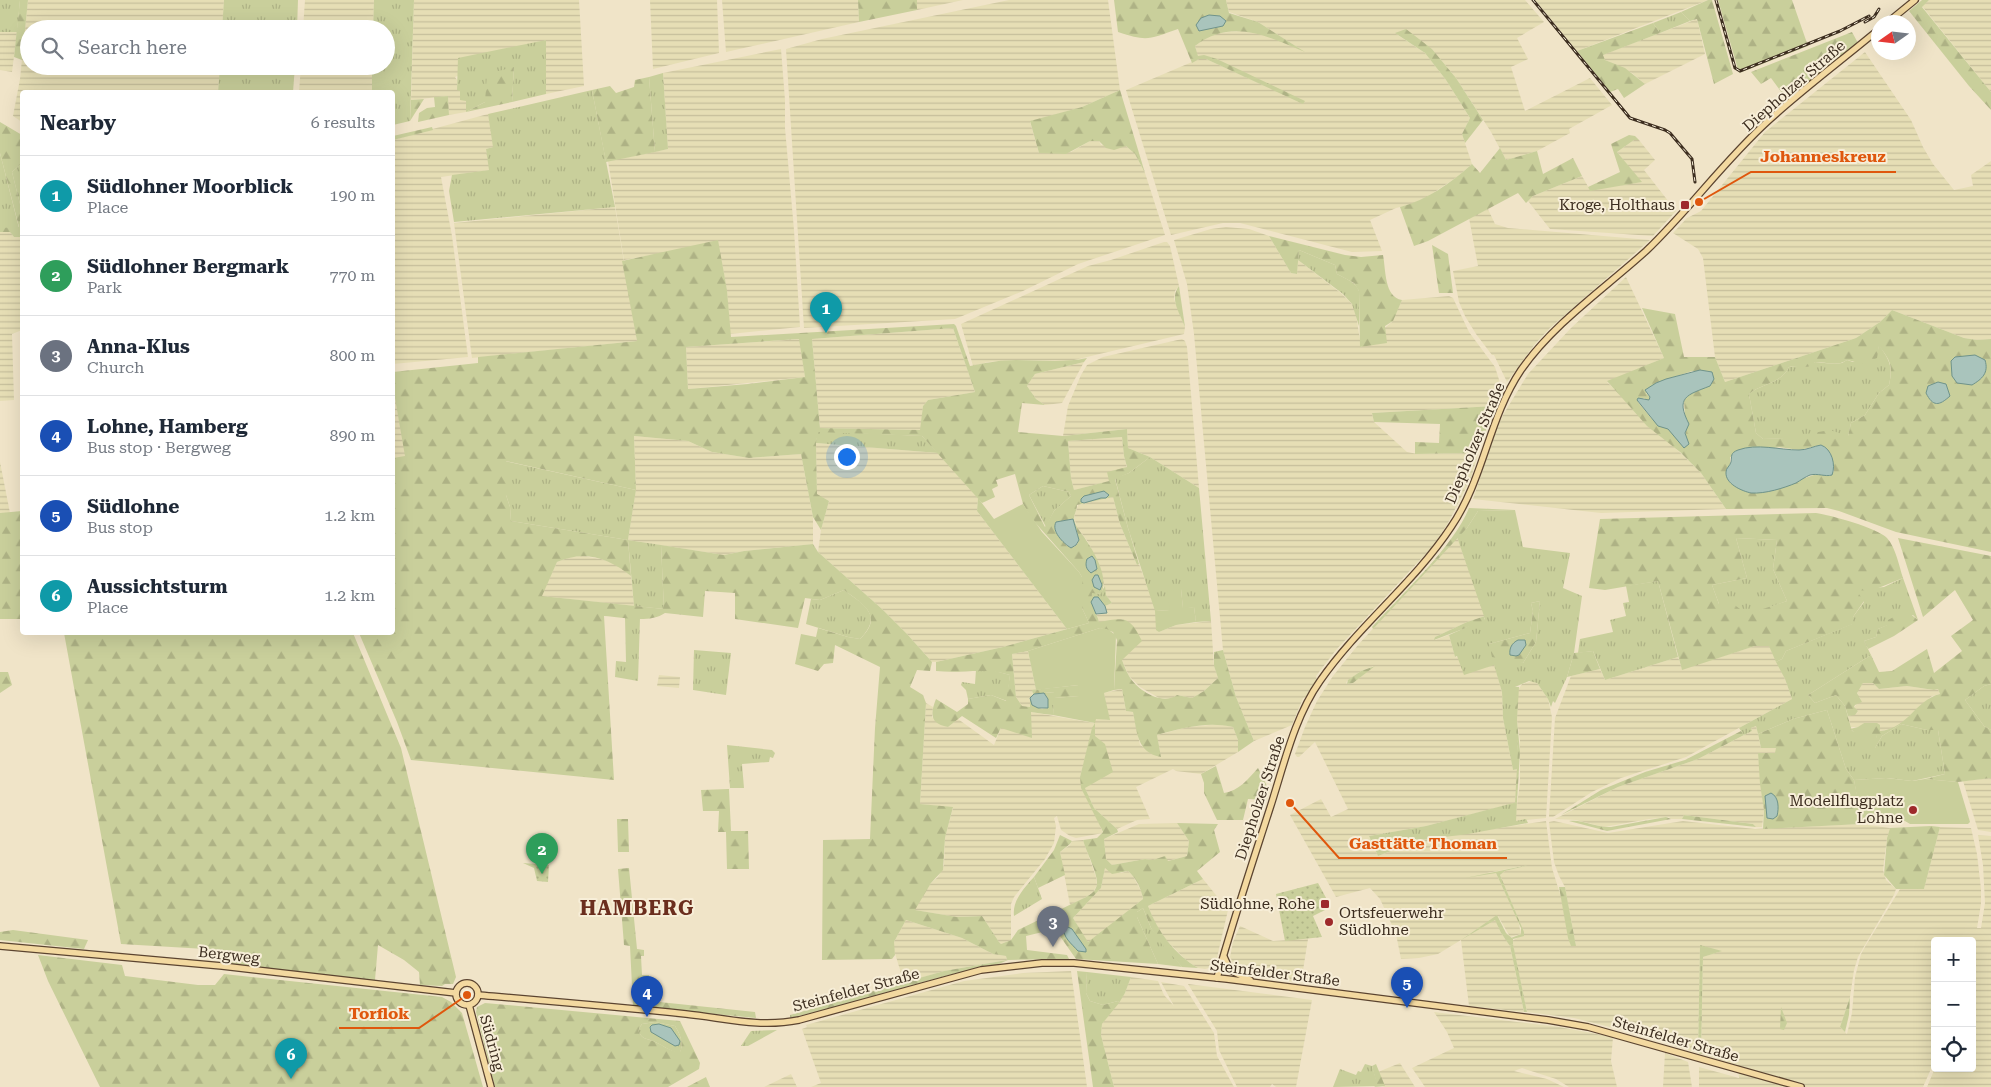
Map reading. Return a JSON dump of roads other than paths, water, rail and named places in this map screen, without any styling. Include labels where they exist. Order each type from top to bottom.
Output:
[{"type":"main road","points":[[1897,15],[1915,0]]},
{"type":"main road","name":"Diepholzer Straße","points":[[1217,978],[1283,767],[1305,709],[1319,683],[1340,654],[1422,564],[1454,523],[1476,476],[1496,416],[1520,373],[1547,338],[1656,241],[1769,120],[1871,36]]},
{"type":"main road","name":"Bergweg","points":[[0,946],[222,966],[456,993],[459,986],[468,983],[475,986],[478,994],[695,1015],[744,1023]]},
{"type":"main road","points":[[1224,955],[1225,962],[1230,970],[1254,983]]},
{"type":"main road","name":"Steinfelder Straße","points":[[744,1023],[783,1023],[959,975],[1013,966],[1093,964],[1217,978],[1586,1026],[1801,1087]]},
{"type":"main road","points":[[456,993],[460,1002],[469,1005],[475,1002],[478,994]]},
{"type":"main road","name":"Südring","points":[[469,1005],[491,1087]]},
{"type":"water","points":[[1209,15],[1220,16],[1226,21],[1223,26],[1199,31],[1196,25],[1201,18]]},
{"type":"water","points":[[1975,355],[1985,360],[1986,369],[1984,375],[1972,385],[1957,383],[1952,376],[1951,361],[1955,357]]},
{"type":"water","points":[[1700,370],[1712,372],[1714,379],[1710,386],[1695,392],[1683,402],[1683,408],[1689,424],[1685,433],[1689,444],[1684,448],[1668,429],[1658,426],[1637,400],[1638,398],[1649,400],[1650,397],[1645,390],[1656,383]]},
{"type":"water","points":[[1938,382],[1946,384],[1950,396],[1943,402],[1936,404],[1931,401],[1926,393],[1928,386]]},
{"type":"water","points":[[1821,445],[1828,450],[1832,458],[1834,467],[1832,475],[1810,475],[1786,487],[1756,493],[1739,489],[1726,476],[1732,455],[1738,450],[1760,447],[1802,450]]},
{"type":"water","points":[[1104,491],[1109,495],[1106,498],[1081,502],[1084,496]]},
{"type":"water","points":[[1073,519],[1079,540],[1071,548],[1056,533],[1055,525],[1056,522]]},
{"type":"water","points":[[1092,556],[1097,569],[1091,573],[1086,563],[1087,559]]},
{"type":"water","points":[[1095,575],[1098,575],[1102,585],[1100,590],[1094,587],[1092,580]]},
{"type":"water","points":[[1094,597],[1098,597],[1105,606],[1107,613],[1096,614],[1091,602]]},
{"type":"water","points":[[1518,640],[1525,640],[1526,645],[1519,655],[1510,655],[1511,646]]},
{"type":"water","points":[[1044,693],[1048,699],[1048,708],[1038,708],[1032,705],[1030,698],[1034,694]]},
{"type":"water","points":[[1771,793],[1776,797],[1778,806],[1777,816],[1773,819],[1767,818],[1765,796]]},
{"type":"water","points":[[1064,927],[1072,929],[1086,949],[1086,952],[1078,951],[1070,943],[1064,934]]},
{"type":"water","points":[[659,1024],[671,1028],[680,1041],[679,1045],[675,1046],[651,1032],[650,1027],[652,1025]]},
{"type":"railway","points":[[1533,0],[1630,118],[1670,133],[1692,159],[1695,182]]},
{"type":"railway","points":[[1716,0],[1735,68],[1740,71],[1840,31],[1869,16]]},
{"type":"railway","points":[[1865,22],[1874,17],[1879,9]]},
{"type":"place","name":"Johanneskreuz","points":[[1699,202]]},
{"type":"place","name":"Kroge, Holthaus","points":[[1685,205]]},
{"type":"place","name":"Südlohner Moorblick","points":[[826,333]]},
{"type":"place","name":"Gasttätte Thoman","points":[[1290,803]]},
{"type":"place","name":"Modellflugplatz Lohne","points":[[1913,810]]},
{"type":"place","name":"Südlohner Bergmark","points":[[542,874]]},
{"type":"place","name":"Südlohne, Rohe","points":[[1325,904]]},
{"type":"place","name":"Ortsfeuerwehr Südlohne","points":[[1329,922]]},
{"type":"place","name":"Anna-Klus","points":[[1053,947]]},
{"type":"place","name":"Torflok","points":[[467,995]]},
{"type":"place","name":"Südlohne","points":[[1407,1008]]},
{"type":"place","name":"Lohne, Hamberg","points":[[647,1017]]},
{"type":"place","name":"Aussichtsturm","points":[[291,1079]]},
{"type":"district","name":"HAMBERG","points":[[637,908]]}]
